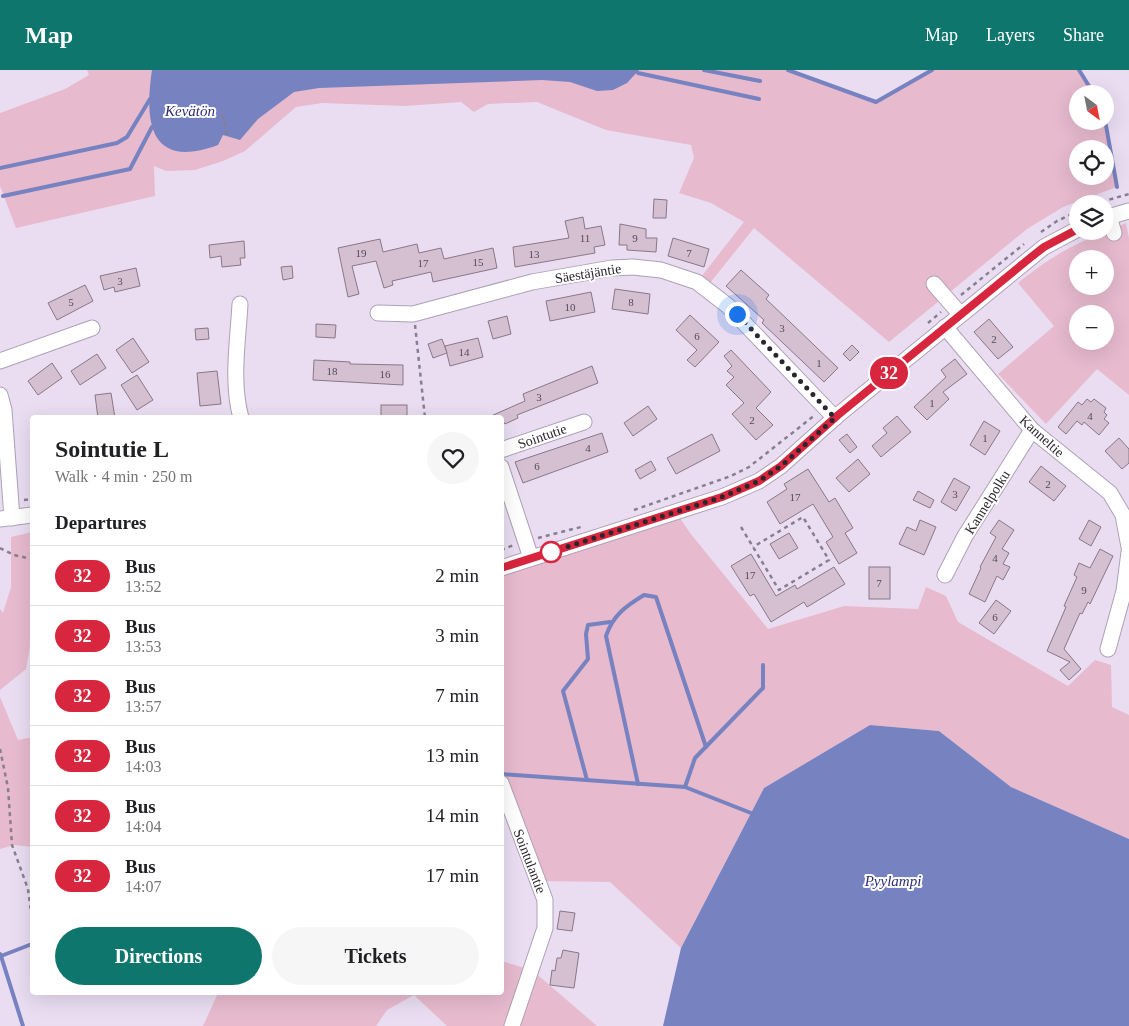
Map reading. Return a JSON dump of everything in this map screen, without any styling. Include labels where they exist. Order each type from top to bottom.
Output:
[{"type":"street","points":[[1114,215],[1129,211]]},
{"type":"street","points":[[504,567],[734,492],[759,481],[781,466],[835,418],[1044,247],[1069,234]]},
{"type":"street","name":"Säestäjäntie","points":[[378,314],[414,314],[540,281],[612,268],[633,267],[661,270],[697,282],[728,306],[835,418]]},
{"type":"street","points":[[934,284],[960,314]]},
{"type":"street","points":[[240,304],[237,396],[240,415]]},
{"type":"street","name":"Kanneltie","points":[[945,327],[1032,430],[1110,493],[1123,515],[1129,547]]},
{"type":"street","points":[[0,361],[92,328]]},
{"type":"street","points":[[0,394],[4,410],[6,518],[30,515]]},
{"type":"street","name":"Sointutie","points":[[504,449],[584,422]]},
{"type":"street","name":"Kannelpolku","points":[[945,575],[965,536],[1032,430]]},
{"type":"street","points":[[504,476],[531,558]]},
{"type":"street","points":[[1108,649],[1124,590],[1129,552]]},
{"type":"street","name":"Sointulantie","points":[[504,790],[545,900],[545,928],[512,1026]]},
{"type":"path","points":[[223,115],[227,136]]},
{"type":"path","points":[[1114,198],[1129,194]]},
{"type":"path","points":[[414,314],[426,415]]},
{"type":"path","points":[[741,527],[753,547],[779,590],[829,560],[803,517],[753,547]]},
{"type":"path","points":[[0,548],[14,555],[30,558]]},
{"type":"path","points":[[0,749],[8,788],[12,844],[28,890],[30,904]]},
{"type":"shaded area","points":[[87,70],[788,70],[876,102],[932,70],[1079,70],[1088,85],[1069,85],[1069,130],[1107,130],[1109,140],[1069,140],[1069,185],[1114,185],[1114,170],[1117,187],[1095,195],[1069,195],[1069,205],[1027,229],[889,342],[754,228],[710,283],[701,277],[744,222],[711,203],[679,193],[694,158],[691,145],[606,130],[537,102],[488,104],[474,112],[461,102],[405,106],[322,103],[296,107],[245,151],[223,161],[195,170],[166,171],[154,166],[155,196],[16,228],[0,186],[0,113],[65,89],[89,75]]},
{"type":"shaded area","points":[[1126,223],[1129,238],[1129,395],[1097,369],[1046,424],[998,374],[1054,326],[1018,283],[1057,255],[1082,242],[1087,240],[1114,240],[1114,228]]},
{"type":"shaded area","points":[[676,512],[690,533],[768,629],[844,606],[918,609],[926,587],[946,596],[958,622],[1068,686],[1095,660],[1111,665],[1112,707],[1129,715],[1129,839],[1011,787],[939,731],[870,725],[764,788],[681,948],[610,882],[537,881],[504,791],[504,567]]},
{"type":"shaded area","points":[[30,532],[30,646],[26,669],[0,690],[0,609],[3,613],[11,587],[11,537]]},
{"type":"shaded area","points":[[0,697],[18,740],[30,737],[30,847],[14,845],[0,849]]},
{"type":"shaded area","points":[[504,962],[532,970],[597,1026],[447,1026],[414,995],[504,995]]},
{"type":"shaded area","points":[[217,995],[414,995],[387,1010],[376,1026],[203,1026]]},
{"type":"water","name":"Kevätön","points":[[152,70],[639,70],[627,83],[613,90],[597,91],[570,82],[542,80],[319,88],[294,92],[258,119],[240,140],[223,135],[218,145],[195,151],[178,151],[165,146],[156,137],[151,124],[149,108]]},
{"type":"water","name":"Pyylampi","points":[[870,725],[939,731],[1011,787],[1129,839],[1129,1026],[663,1026],[681,948],[764,788]]},
{"type":"building","points":[[654,199],[667,200],[666,218],[653,218]]},
{"type":"building","points":[[583,217],[585,229],[601,226],[605,245],[594,247],[595,253],[515,267],[513,247],[569,238],[565,221]]},
{"type":"building","points":[[620,224],[646,229],[646,238],[657,238],[656,252],[627,250],[627,245],[619,245]]},
{"type":"building","points":[[673,238],[709,249],[704,267],[668,256]]},
{"type":"building","points":[[380,239],[383,252],[417,244],[419,253],[441,248],[444,259],[493,248],[497,268],[433,282],[431,272],[392,281],[393,285],[384,288],[376,261],[352,266],[359,294],[348,297],[338,248]]},
{"type":"building","points":[[244,241],[245,258],[240,258],[241,265],[222,267],[221,256],[210,258],[209,245]]},
{"type":"building","points":[[292,266],[293,278],[283,280],[281,267]]},
{"type":"building","points":[[136,268],[140,286],[115,292],[114,287],[104,290],[100,276]]},
{"type":"building","points":[[741,270],[769,295],[766,299],[838,368],[824,382],[762,323],[764,320],[726,286]]},
{"type":"building","points":[[85,285],[93,301],[57,320],[48,303]]},
{"type":"building","points":[[615,289],[650,294],[648,314],[612,309]]},
{"type":"building","points":[[591,292],[595,312],[550,321],[546,301]]},
{"type":"building","points":[[690,315],[719,342],[695,367],[687,360],[697,350],[676,330]]},
{"type":"building","points":[[507,316],[511,334],[493,339],[488,321]]},
{"type":"building","points":[[989,319],[1013,347],[998,359],[974,332]]},
{"type":"building","points":[[316,324],[336,325],[335,338],[316,337]]},
{"type":"building","points":[[208,328],[209,339],[196,340],[195,329]]},
{"type":"building","points":[[133,338],[149,362],[132,373],[116,350]]},
{"type":"building","points":[[478,338],[483,357],[450,366],[445,346]]},
{"type":"building","points":[[442,339],[447,353],[433,358],[428,344]]},
{"type":"building","points":[[852,345],[859,352],[850,361],[843,354]]},
{"type":"building","points":[[731,350],[771,392],[756,408],[773,425],[756,440],[732,414],[744,403],[726,385],[734,377],[727,371],[732,366],[724,356]]},
{"type":"building","points":[[97,354],[106,368],[80,385],[71,371]]},
{"type":"building","points":[[955,359],[967,374],[943,392],[949,399],[927,420],[914,407],[946,377],[941,370]]},
{"type":"building","points":[[314,360],[350,362],[350,364],[403,365],[403,385],[313,380]]},
{"type":"building","points":[[52,363],[62,378],[38,395],[28,381]]},
{"type":"building","points":[[592,366],[598,383],[517,415],[518,418],[505,424],[504,415],[493,415],[525,401],[523,394]]},
{"type":"building","points":[[217,371],[221,404],[200,406],[197,373]]},
{"type":"building","points":[[137,375],[153,400],[137,410],[121,385]]},
{"type":"building","points":[[111,393],[115,415],[98,415],[95,395]]},
{"type":"building","points":[[1087,399],[1091,402],[1094,399],[1106,408],[1104,412],[1107,415],[1104,419],[1109,423],[1099,435],[1084,422],[1082,425],[1077,421],[1066,434],[1058,427],[1078,402],[1082,405]]},
{"type":"building","points":[[381,405],[407,405],[407,415],[381,415]]},
{"type":"building","points":[[648,406],[657,419],[633,436],[624,423]]},
{"type":"building","points":[[897,416],[911,432],[881,457],[872,446],[887,433],[883,428]]},
{"type":"building","points":[[984,421],[1000,431],[985,455],[970,445]]},
{"type":"building","points":[[602,433],[608,452],[523,483],[515,462]]},
{"type":"building","points":[[712,434],[720,451],[676,474],[667,458]]},
{"type":"building","points":[[847,434],[857,447],[850,453],[839,440]]},
{"type":"building","points":[[1119,438],[1129,449],[1129,463],[1122,469],[1105,451]]},
{"type":"building","points":[[858,459],[870,474],[849,492],[836,478]]},
{"type":"building","points":[[651,461],[656,470],[640,479],[635,470]]},
{"type":"building","points":[[1041,466],[1066,486],[1054,501],[1029,482]]},
{"type":"building","points":[[808,469],[829,502],[835,498],[853,528],[845,533],[857,553],[839,564],[826,542],[833,537],[813,504],[780,524],[767,502],[787,489],[784,484]]},
{"type":"building","points":[[954,478],[970,487],[956,511],[941,502]]},
{"type":"building","points":[[918,491],[934,500],[930,508],[913,500]]},
{"type":"building","points":[[920,520],[936,527],[924,555],[899,544],[907,527],[916,531]]},
{"type":"building","points":[[999,520],[1014,530],[1002,549],[1009,553],[1003,564],[1010,567],[1003,580],[997,576],[985,602],[969,594],[980,567],[996,537],[990,533]]},
{"type":"building","points":[[1089,520],[1101,527],[1091,546],[1079,539]]},
{"type":"building","points":[[789,533],[798,548],[779,559],[770,544]]},
{"type":"building","points":[[1100,549],[1113,556],[1090,604],[1088,602],[1082,614],[1080,613],[1064,649],[1081,669],[1069,680],[1060,670],[1070,662],[1047,651],[1077,577],[1074,575],[1079,563],[1090,568]]},
{"type":"building","points":[[751,554],[776,596],[795,585],[797,589],[834,567],[845,584],[807,607],[804,602],[771,622],[754,594],[750,596],[731,566]]},
{"type":"building","points":[[869,567],[890,567],[890,599],[869,599]]},
{"type":"building","points":[[996,600],[1011,611],[994,634],[979,623]]},
{"type":"building","points":[[560,911],[575,913],[572,931],[557,929]]},
{"type":"building","points":[[563,950],[579,953],[574,988],[550,985],[552,970],[555,971],[557,958],[561,958]]},
{"type":"waterway","points":[[704,70],[760,81]]},
{"type":"waterway","points":[[788,70],[876,102],[932,70]]},
{"type":"waterway","points":[[1079,70],[1088,85]]},
{"type":"waterway","points":[[638,73],[759,99]]},
{"type":"waterway","points":[[0,168],[117,143],[127,137],[150,99]]},
{"type":"waterway","points":[[3,196],[130,169],[152,127]]},
{"type":"waterway","points":[[1107,130],[1117,187]]},
{"type":"waterway","points":[[638,784],[606,636],[616,617],[631,603],[644,595],[656,597],[706,747]]},
{"type":"waterway","points":[[587,780],[563,691],[588,659],[586,634],[588,625],[610,622]]},
{"type":"waterway","points":[[685,787],[695,758],[763,688],[763,665]]},
{"type":"waterway","points":[[504,774],[685,787],[751,813]]},
{"type":"waterway","points":[[0,954],[1,956],[30,945]]},
{"type":"waterway","points":[[1,956],[23,1026]]},
{"type":"bus line","name":"32","points":[[504,567],[722,497],[759,481],[781,466],[838,415],[960,314],[1044,247],[1069,232]]},
{"type":"route","points":[[551,552],[722,497],[759,481],[781,466],[835,418],[737,314]]}]
